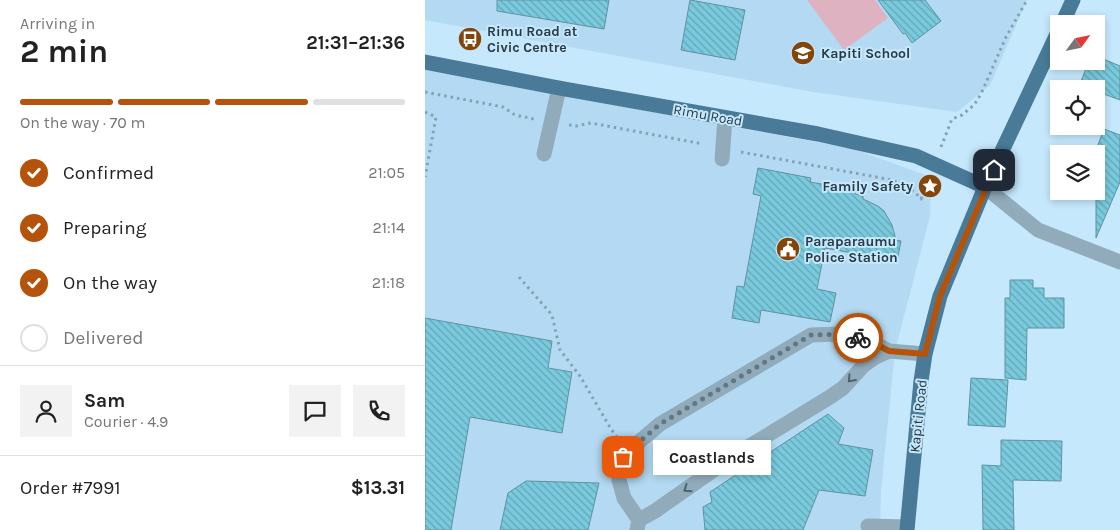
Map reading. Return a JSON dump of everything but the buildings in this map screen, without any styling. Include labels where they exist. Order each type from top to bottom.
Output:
[{"type":"main road","points":[[1066,15],[1073,0]]},
{"type":"main road","name":"Kapiti Road","points":[[907,529],[921,381],[925,354],[940,296],[985,188],[1050,49]]},
{"type":"main road","name":"Rimu Road","points":[[425,62],[818,134],[915,156],[985,188]]},
{"type":"street","points":[[544,154],[559,88]]},
{"type":"street","points":[[723,154],[725,118]]},
{"type":"street","points":[[985,188],[1038,230],[1120,262]]},
{"type":"street","points":[[889,351],[864,365],[843,388],[735,455],[638,525],[624,498],[619,480],[620,467],[623,457],[660,424],[811,335],[840,334],[868,340],[889,351],[925,354]]},
{"type":"street","points":[[868,526],[907,529]]},
{"type":"path","points":[[949,128],[952,119],[969,110],[978,99],[1006,37],[1027,0]]},
{"type":"path","points":[[425,94],[503,107],[519,116],[552,122],[576,126],[591,123],[723,154],[887,179],[904,184],[921,199],[923,194]]},
{"type":"path","points":[[425,112],[436,117],[425,177]]},
{"type":"path","points":[[519,277],[552,315],[560,350],[580,376],[611,430],[630,450]]},
{"type":"shaded area","name":"Kapiti School","points":[[425,0],[1027,0],[990,85],[957,112],[813,92],[425,20]]},
{"type":"shaded area","points":[[807,0],[875,0],[888,18],[844,50]]},
{"type":"shaded area","points":[[425,70],[854,149],[931,177],[930,216],[895,351],[881,491],[880,530],[425,530]]},
{"type":"way so far","points":[[623,457],[660,424],[811,335],[824,333],[840,334],[858,338]]},
{"type":"place","name":"Rimu Road at Civic Centre","points":[[470,39]]},
{"type":"place","name":"Kapiti School","points":[[803,53]]},
{"type":"place","name":"Family Safety","points":[[930,186]]},
{"type":"place","name":"Paraparaumu Police Station","points":[[788,249]]},
{"type":"place","name":"Coastlands","points":[[623,457]]},
{"type":"route","points":[[858,338],[868,340],[889,351],[925,354],[940,296],[994,170]]}]
